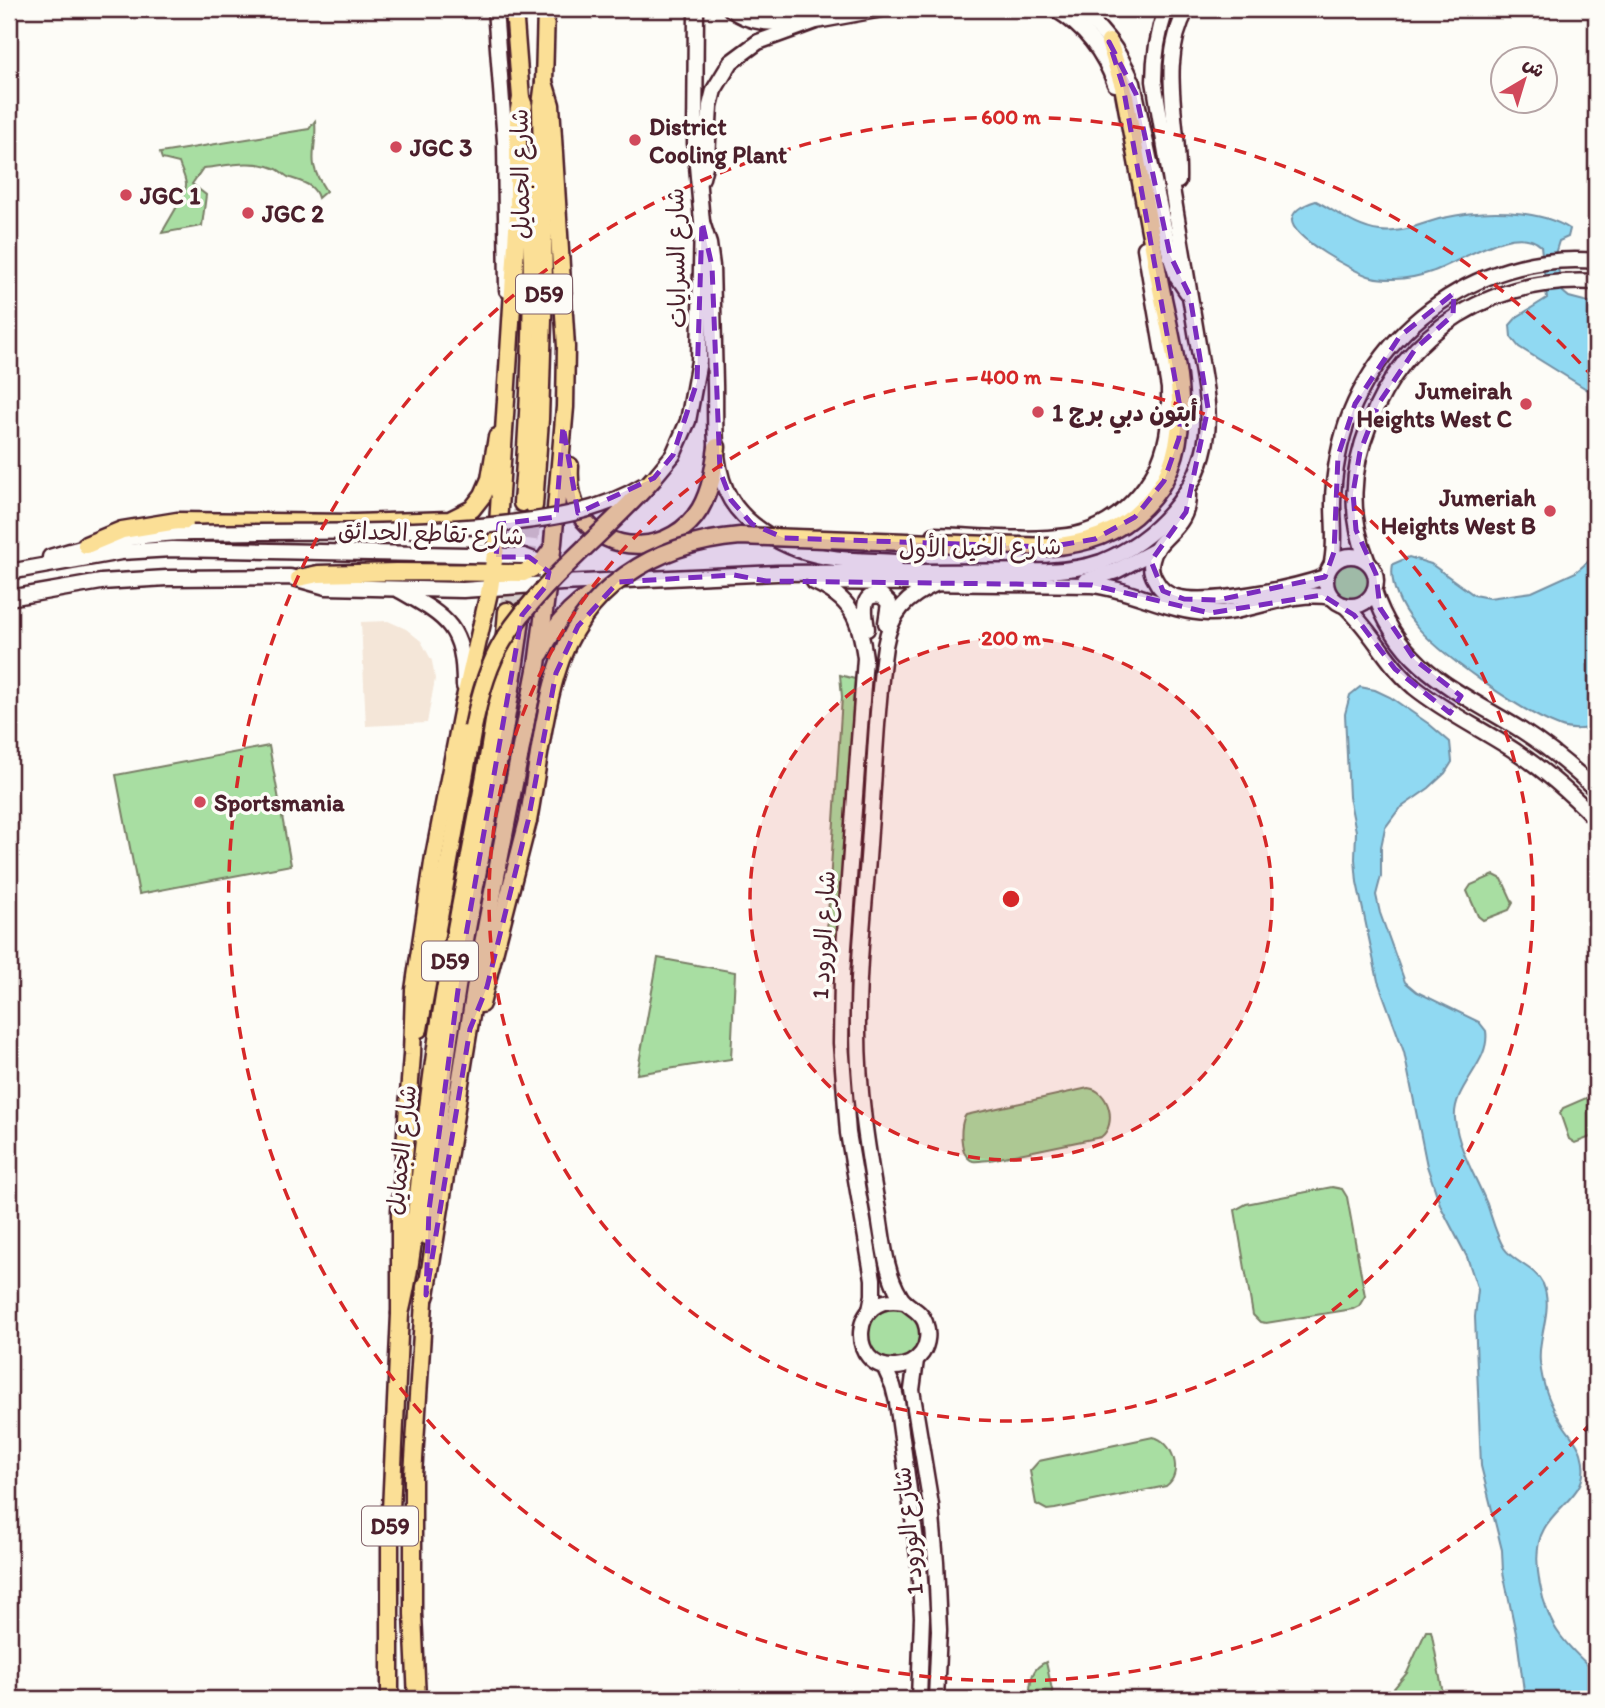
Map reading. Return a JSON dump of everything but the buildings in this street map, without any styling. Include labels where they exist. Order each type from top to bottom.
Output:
[{"type":"main road","points":[[495,9],[506,171],[506,286],[512,311]]},
{"type":"main road","name":"شارع الجمايل","points":[[514,9],[521,99],[526,113],[532,251],[528,505],[543,331],[541,105],[546,9]]},
{"type":"main road","name":"شارع السرايات","points":[[654,478],[673,454],[688,421],[699,361],[702,222],[695,143],[696,9]]},
{"type":"main road","points":[[731,9],[758,22],[816,21],[882,9]]},
{"type":"main road","points":[[765,532],[1035,538],[1070,536],[1091,530],[1119,514],[1142,492],[1154,474],[1163,455],[1168,434],[1168,388],[1118,95],[1111,72],[1097,47],[1079,26],[1055,9]]},
{"type":"main road","points":[[1076,9],[1096,26],[1109,42],[1133,83],[1170,255],[1177,277],[1190,296]]},
{"type":"main road","name":"شارع الخيل الأول","points":[[547,584],[734,575],[1075,569],[1101,562],[1151,534],[1172,513],[1200,463],[1207,436],[1208,408],[1154,81],[1158,31],[1166,9]]},
{"type":"main road","points":[[1174,196],[1178,164],[1171,71],[1177,33],[1187,9]]},
{"type":"main road","points":[[700,186],[707,158],[710,106],[721,75],[731,62],[758,42],[816,21]]},
{"type":"main road","points":[[470,1029],[487,987],[528,821],[550,698],[566,649],[593,605],[622,579],[654,557],[713,538],[740,536],[1049,547],[1072,545],[1116,530],[1135,517],[1164,481],[1174,460],[1179,438],[1181,413],[1175,362],[1123,86],[1109,42]]},
{"type":"main road","points":[[426,1295],[484,936],[537,665],[552,548],[566,387],[565,326],[551,105],[544,82]]},
{"type":"main road","points":[[400,1314],[400,1210],[412,1055],[414,989],[425,904],[464,702],[493,572],[507,416],[518,213],[518,116],[521,99]]},
{"type":"main road","points":[[702,222],[712,266],[717,447],[722,478],[731,500],[740,513],[780,542],[814,554],[895,562],[926,571]]},
{"type":"main road","points":[[1596,261],[1571,259],[1528,264],[1490,275],[1454,293],[1400,336],[1373,371],[1354,404],[1342,438],[1335,474],[1335,542],[1332,562],[1325,576],[1326,587],[1364,626],[1395,669],[1450,713],[1497,739],[1542,770],[1596,819]]},
{"type":"main road","points":[[1596,282],[1534,284],[1486,300],[1446,323],[1416,348],[1379,402],[1365,435],[1355,472],[1353,493],[1356,530],[1367,561],[1376,575],[1374,591],[1380,608],[1401,644],[1429,673],[1461,696],[1542,744],[1596,790]]},
{"type":"main road","points":[[1446,323],[1457,308],[1454,293]]},
{"type":"main road","points":[[9,572],[122,530],[177,521],[355,523],[450,520],[472,509],[483,495],[490,479],[496,441],[507,416]]},
{"type":"main road","points":[[563,426],[569,449],[571,494],[578,512],[590,527],[605,538],[626,545],[648,545],[668,539],[685,527],[699,511],[708,492],[717,447]]},
{"type":"main road","points":[[86,545],[139,536],[192,533],[425,531],[530,520],[575,514],[596,508],[617,500],[654,478]]},
{"type":"main road","points":[[412,1055],[423,1009],[473,728],[492,662],[529,605],[654,478]]},
{"type":"main road","points":[[1188,488],[1186,512],[1156,550],[1151,561],[1156,582],[1173,597],[1218,600],[1299,584],[1325,576]]},
{"type":"main road","points":[[299,578],[318,574],[396,572],[523,573],[541,564],[552,548]]},
{"type":"main road","name":"شارع تقاطع الحدائق","points":[[9,572],[104,555],[155,550],[493,572],[547,584],[541,564]]},
{"type":"main road","points":[[1074,584],[1116,571],[1156,550]]},
{"type":"main road","points":[[1332,562],[1349,555],[1367,561]]},
{"type":"main road","name":"شارع تقاطع الحدائق","points":[[9,598],[135,579],[299,578],[326,587],[397,589],[493,572]]},
{"type":"main road","points":[[734,575],[766,581],[1074,584],[1109,587],[1174,608],[1210,613],[1304,596],[1351,606],[1365,602],[1374,591]]},
{"type":"main road","points":[[537,665],[547,640],[571,609],[599,589],[615,582]]},
{"type":"main road","name":"شارع الورود 1","points":[[814,582],[837,594],[855,614],[860,626],[865,658],[841,1033],[848,1133],[873,1279],[873,1295],[870,1310],[862,1322],[861,1342],[872,1360],[884,1366],[895,1393],[916,1525],[921,1600],[919,1699]]},
{"type":"main road","name":"شارع الورود 1","points":[[936,1699],[938,1582],[931,1505],[912,1390],[916,1360],[925,1346],[927,1329],[921,1314],[903,1302],[894,1285],[866,1143],[858,1062],[859,985],[882,666],[892,619],[916,594],[937,583]]},
{"type":"main road","points":[[397,589],[435,611],[456,635],[463,658],[464,702]]},
{"type":"main road","points":[[865,658],[865,602],[872,596],[882,596],[889,603],[889,608],[881,645],[882,666]]},
{"type":"main road","name":"شارع الجمايل","points":[[390,1699],[390,1532],[400,1314],[413,1248],[441,1011],[515,611],[504,739],[463,952],[447,1052],[429,1210],[414,1475],[413,1614],[417,1699]]},
{"type":"main road","points":[[1450,713],[1461,696]]},
{"type":"main road","points":[[1473,727],[1482,709]]},
{"type":"main road","points":[[870,1310],[886,1301],[903,1302]]},
{"type":"main road","points":[[884,1366],[898,1367],[916,1360]]},
{"type":"highlighted area","points":[[1109,42],[1136,94],[1170,255],[1190,296],[1208,408],[1186,512],[1151,561],[1163,591],[1184,599],[1218,600],[1325,577],[1334,552],[1338,456],[1355,404],[1400,336],[1454,293],[1453,315],[1416,348],[1379,403],[1360,452],[1353,493],[1356,530],[1376,574],[1380,608],[1415,660],[1461,696],[1450,713],[1395,669],[1354,615],[1322,595],[1210,613],[1092,585],[766,581],[734,575],[618,582],[611,587],[578,626],[556,673],[528,821],[487,987],[470,1029],[426,1295],[429,1210],[463,952],[522,615],[546,586],[549,572],[529,557],[496,557],[499,524],[556,517],[563,426],[578,513],[654,478],[673,455],[697,382],[702,222],[712,266],[720,471],[731,500],[752,524],[784,538],[1049,547],[1095,539],[1135,517],[1164,481],[1179,438],[1181,413],[1123,86]]},
{"type":"shaded area","points":[[388,621],[406,629],[421,641],[432,661],[435,679],[427,723],[366,726],[361,622]]},
{"type":"green space","points":[[315,121],[315,171],[326,191],[318,198],[310,186],[266,165],[238,164],[203,168],[192,184],[206,195],[202,226],[162,233],[180,202],[186,185],[179,163],[162,159],[160,153],[309,129]]},
{"type":"green space","points":[[1351,560],[1359,561],[1365,566],[1370,572],[1370,588],[1365,594],[1359,599],[1351,600],[1343,599],[1337,594],[1332,588],[1331,580],[1332,572],[1337,566],[1343,561]]},
{"type":"green space","points":[[840,675],[855,679],[839,913],[840,936],[836,945],[826,946],[842,697]]},
{"type":"green space","name":"Sportsmania","points":[[269,746],[291,865],[139,894],[116,775]]},
{"type":"green space","points":[[1494,875],[1502,879],[1513,903],[1509,910],[1483,920],[1478,916],[1467,891],[1471,885]]},
{"type":"green space","points":[[658,958],[735,972],[731,1059],[637,1074]]},
{"type":"green space","points":[[1088,1088],[1101,1095],[1109,1108],[1109,1124],[1101,1137],[990,1160],[973,1161],[965,1153],[961,1132],[966,1115]]},
{"type":"green space","points":[[1586,1098],[1593,1100],[1596,1106],[1596,1135],[1575,1143],[1569,1139],[1560,1113],[1563,1108]]},
{"type":"green space","points":[[1332,1187],[1342,1189],[1347,1197],[1365,1296],[1359,1306],[1353,1309],[1260,1322],[1253,1315],[1235,1210],[1246,1204]]},
{"type":"green space","points":[[894,1309],[913,1316],[920,1335],[913,1354],[894,1361],[875,1354],[868,1335],[875,1316]]},
{"type":"green space","points":[[1153,1437],[1166,1445],[1174,1458],[1174,1474],[1166,1486],[1055,1509],[1047,1510],[1036,1504],[1030,1471],[1039,1461]]},
{"type":"green space","points":[[1426,1631],[1431,1631],[1444,1699],[1385,1699],[1407,1673]]},
{"type":"green space","points":[[1046,1662],[1054,1699],[1029,1699],[1034,1673]]},
{"type":"water","points":[[1316,201],[1355,223],[1389,232],[1458,215],[1491,212],[1541,217],[1570,229],[1568,237],[1559,241],[1555,254],[1563,292],[1569,297],[1596,304],[1596,395],[1519,347],[1511,337],[1510,325],[1517,317],[1547,298],[1541,246],[1530,240],[1517,238],[1486,247],[1422,275],[1398,279],[1374,278],[1325,253],[1301,235],[1294,226],[1292,219],[1295,212]]},
{"type":"water","points":[[1596,547],[1596,727],[1591,728],[1568,729],[1543,719],[1503,696],[1460,665],[1425,636],[1409,617],[1397,595],[1393,580],[1393,564],[1409,557],[1431,564],[1474,595],[1489,598],[1532,592],[1576,572],[1590,560]]},
{"type":"water","points":[[1360,687],[1390,697],[1450,742],[1452,762],[1445,773],[1399,809],[1385,828],[1381,847],[1381,876],[1376,895],[1405,982],[1417,992],[1479,1022],[1486,1031],[1483,1054],[1459,1096],[1455,1119],[1464,1152],[1501,1243],[1513,1258],[1539,1278],[1546,1294],[1540,1352],[1543,1379],[1555,1411],[1580,1449],[1583,1467],[1579,1487],[1544,1529],[1538,1553],[1538,1568],[1543,1598],[1554,1625],[1568,1645],[1596,1673],[1596,1699],[1525,1699],[1517,1638],[1503,1572],[1502,1550],[1481,1466],[1475,1317],[1478,1290],[1467,1257],[1441,1207],[1427,1166],[1404,1052],[1378,981],[1357,882],[1356,831],[1349,797],[1345,714],[1350,695]]},
{"type":"tunnel","points":[[507,611],[522,503]]},
{"type":"tunnel","points":[[522,611],[534,509]]},
{"type":"place","name":"District Cooling Plant","points":[[635,140]]},
{"type":"place","name":"JGC 3","points":[[396,147]]},
{"type":"place","name":"JGC 1","points":[[126,195]]},
{"type":"place","name":"JGC 2","points":[[248,213]]},
{"type":"place","name":"Jumeirah Heights West C","points":[[1526,404]]},
{"type":"place","name":"أبتون دبي برج 1","points":[[1038,412]]},
{"type":"place","name":"Jumeriah Heights West B","points":[[1550,511]]},
{"type":"place","name":"Sportsmania","points":[[200,802]]}]
